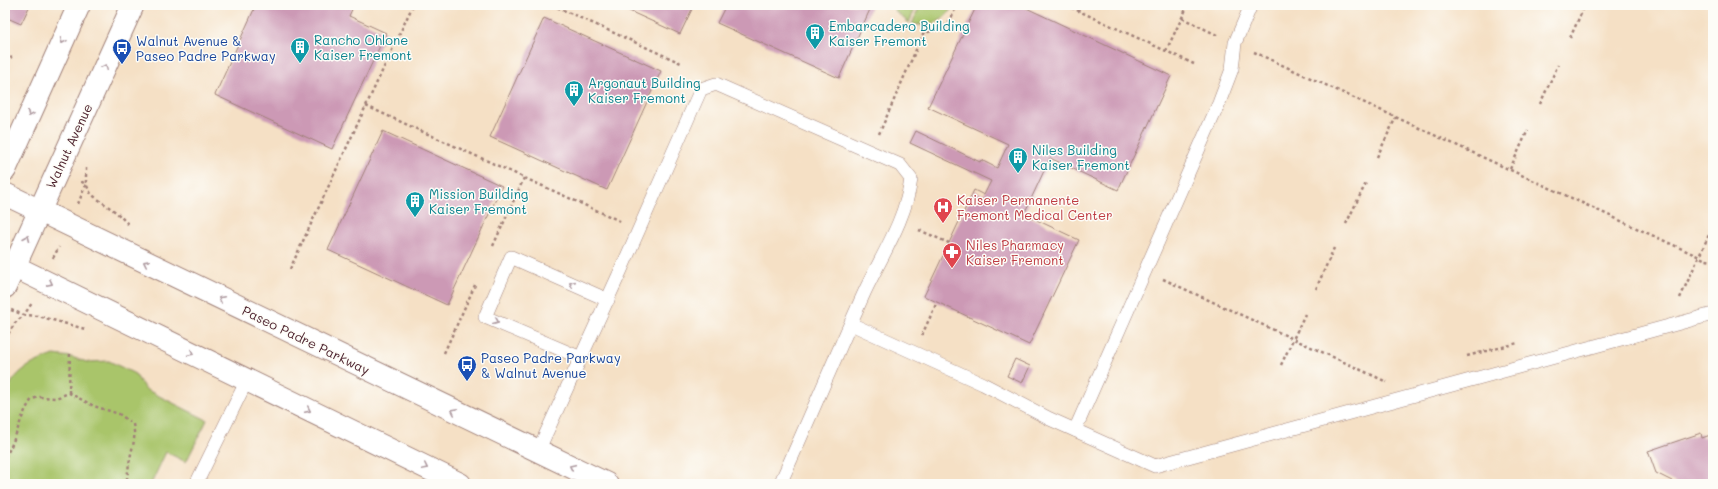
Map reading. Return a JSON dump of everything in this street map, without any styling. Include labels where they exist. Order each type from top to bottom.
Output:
[{"type":"main road","points":[[5,170],[79,5]]},
{"type":"main road","name":"Walnut Avenue","points":[[5,287],[10,264],[39,210],[133,5]]},
{"type":"main road","name":"Paseo Padre Parkway","points":[[5,194],[607,484]]},
{"type":"main road","points":[[10,264],[460,484]]},
{"type":"lane","points":[[1075,430],[1219,103],[1232,69],[1235,43],[1250,5]]},
{"type":"lane","points":[[538,451],[608,300],[701,89],[716,84],[900,165],[912,179],[909,195],[780,484]]},
{"type":"lane","points":[[581,358],[485,316],[511,257],[608,300]]},
{"type":"lane","points":[[851,324],[983,384],[1075,430],[1155,466],[1713,314]]},
{"type":"lane","points":[[196,484],[247,380]]},
{"type":"path","points":[[290,269],[413,5]]},
{"type":"path","points":[[552,5],[683,64]]},
{"type":"path","points":[[879,134],[923,34],[948,25],[957,5]]},
{"type":"path","points":[[1066,5],[1194,64]]},
{"type":"path","points":[[1166,51],[1188,5]]},
{"type":"path","points":[[1570,38],[1586,5]]},
{"type":"path","points":[[1182,18],[1219,36]]},
{"type":"path","points":[[1252,50],[1699,257],[1713,261]]},
{"type":"path","points":[[5,54],[12,58]]},
{"type":"path","points":[[1540,104],[1558,65]]},
{"type":"path","points":[[366,106],[622,222]]},
{"type":"path","points":[[1377,157],[1396,117]]},
{"type":"path","points":[[1510,170],[1528,130]]},
{"type":"path","points":[[1346,224],[1366,183]]},
{"type":"path","points":[[5,339],[15,323],[24,315],[36,297],[86,184]]},
{"type":"path","points":[[94,196],[117,213]]},
{"type":"path","points":[[1680,298],[1713,226]]},
{"type":"path","points":[[920,230],[949,243]]},
{"type":"path","points":[[1316,289],[1334,248]]},
{"type":"path","points":[[1157,276],[1387,382],[1393,380]]},
{"type":"path","points":[[922,336],[937,302]]},
{"type":"path","points":[[5,308],[24,315],[38,316],[81,329]]},
{"type":"path","points":[[1281,365],[1304,314]]},
{"type":"path","points":[[1467,356],[1518,342]]},
{"type":"path","points":[[69,393],[70,351]]},
{"type":"path","points":[[5,457],[13,445],[26,407],[32,399],[40,397],[56,398],[69,393],[94,406],[119,414],[134,424],[136,440],[129,460],[129,471],[126,484]]},
{"type":"green space","points":[[892,5],[917,5],[909,23],[895,11]]},
{"type":"green space","points":[[920,5],[953,5],[946,16],[941,20],[924,25],[912,24]]},
{"type":"green space","points":[[54,355],[71,357],[87,362],[109,361],[135,374],[145,389],[207,420],[186,462],[166,452],[151,484],[5,484],[5,395],[14,379],[24,369]]},
{"type":"building","points":[[5,5],[30,5],[21,24],[5,17]]},
{"type":"building","name":"Rancho Ohlone Kaiser Fremont","points":[[256,5],[354,5],[349,16],[386,33],[332,149],[215,95]]},
{"type":"building","points":[[616,5],[694,5],[680,34]]},
{"type":"building","name":"Embarcadero Building Kaiser Fremont","points":[[726,5],[872,5],[839,78],[717,23]]},
{"type":"building","name":"Niles Building Kaiser Fremont","points":[[977,5],[1020,5],[1171,76],[1118,190],[1050,158],[1024,214],[1079,240],[1029,345],[924,296],[974,190],[984,195],[991,181],[910,143],[916,131],[980,162],[981,160],[997,168],[1008,144],[928,107]]},
{"type":"building","name":"Argonaut Building Kaiser Fremont","points":[[544,18],[661,71],[607,190],[490,137]]},
{"type":"building","name":"Mission Building Kaiser Fremont","points":[[383,131],[502,186],[447,305],[328,250]]},
{"type":"building","points":[[1015,359],[1030,366],[1022,383],[1007,376]]},
{"type":"building","points":[[1701,433],[1702,438],[1713,434],[1713,484],[1678,484],[1656,473],[1648,451]]},
{"type":"place","name":"Embarcadero Building Kaiser Fremont","points":[[815,50]]},
{"type":"place","name":"Rancho Ohlone Kaiser Fremont","points":[[300,64]]},
{"type":"place","name":"Walnut Avenue & Paseo Padre Parkway","points":[[122,65]]},
{"type":"place","name":"Argonaut Building Kaiser Fremont","points":[[574,107]]},
{"type":"place","name":"Niles Building Kaiser Fremont","points":[[1018,174]]},
{"type":"place","name":"Mission Building Kaiser Fremont","points":[[415,218]]},
{"type":"place","name":"Kaiser Permanente Fremont Medical Center","points":[[943,224]]},
{"type":"place","name":"Niles Pharmacy Kaiser Fremont","points":[[952,269]]},
{"type":"place","name":"Paseo Padre Parkway & Walnut Avenue","points":[[467,382]]}]
